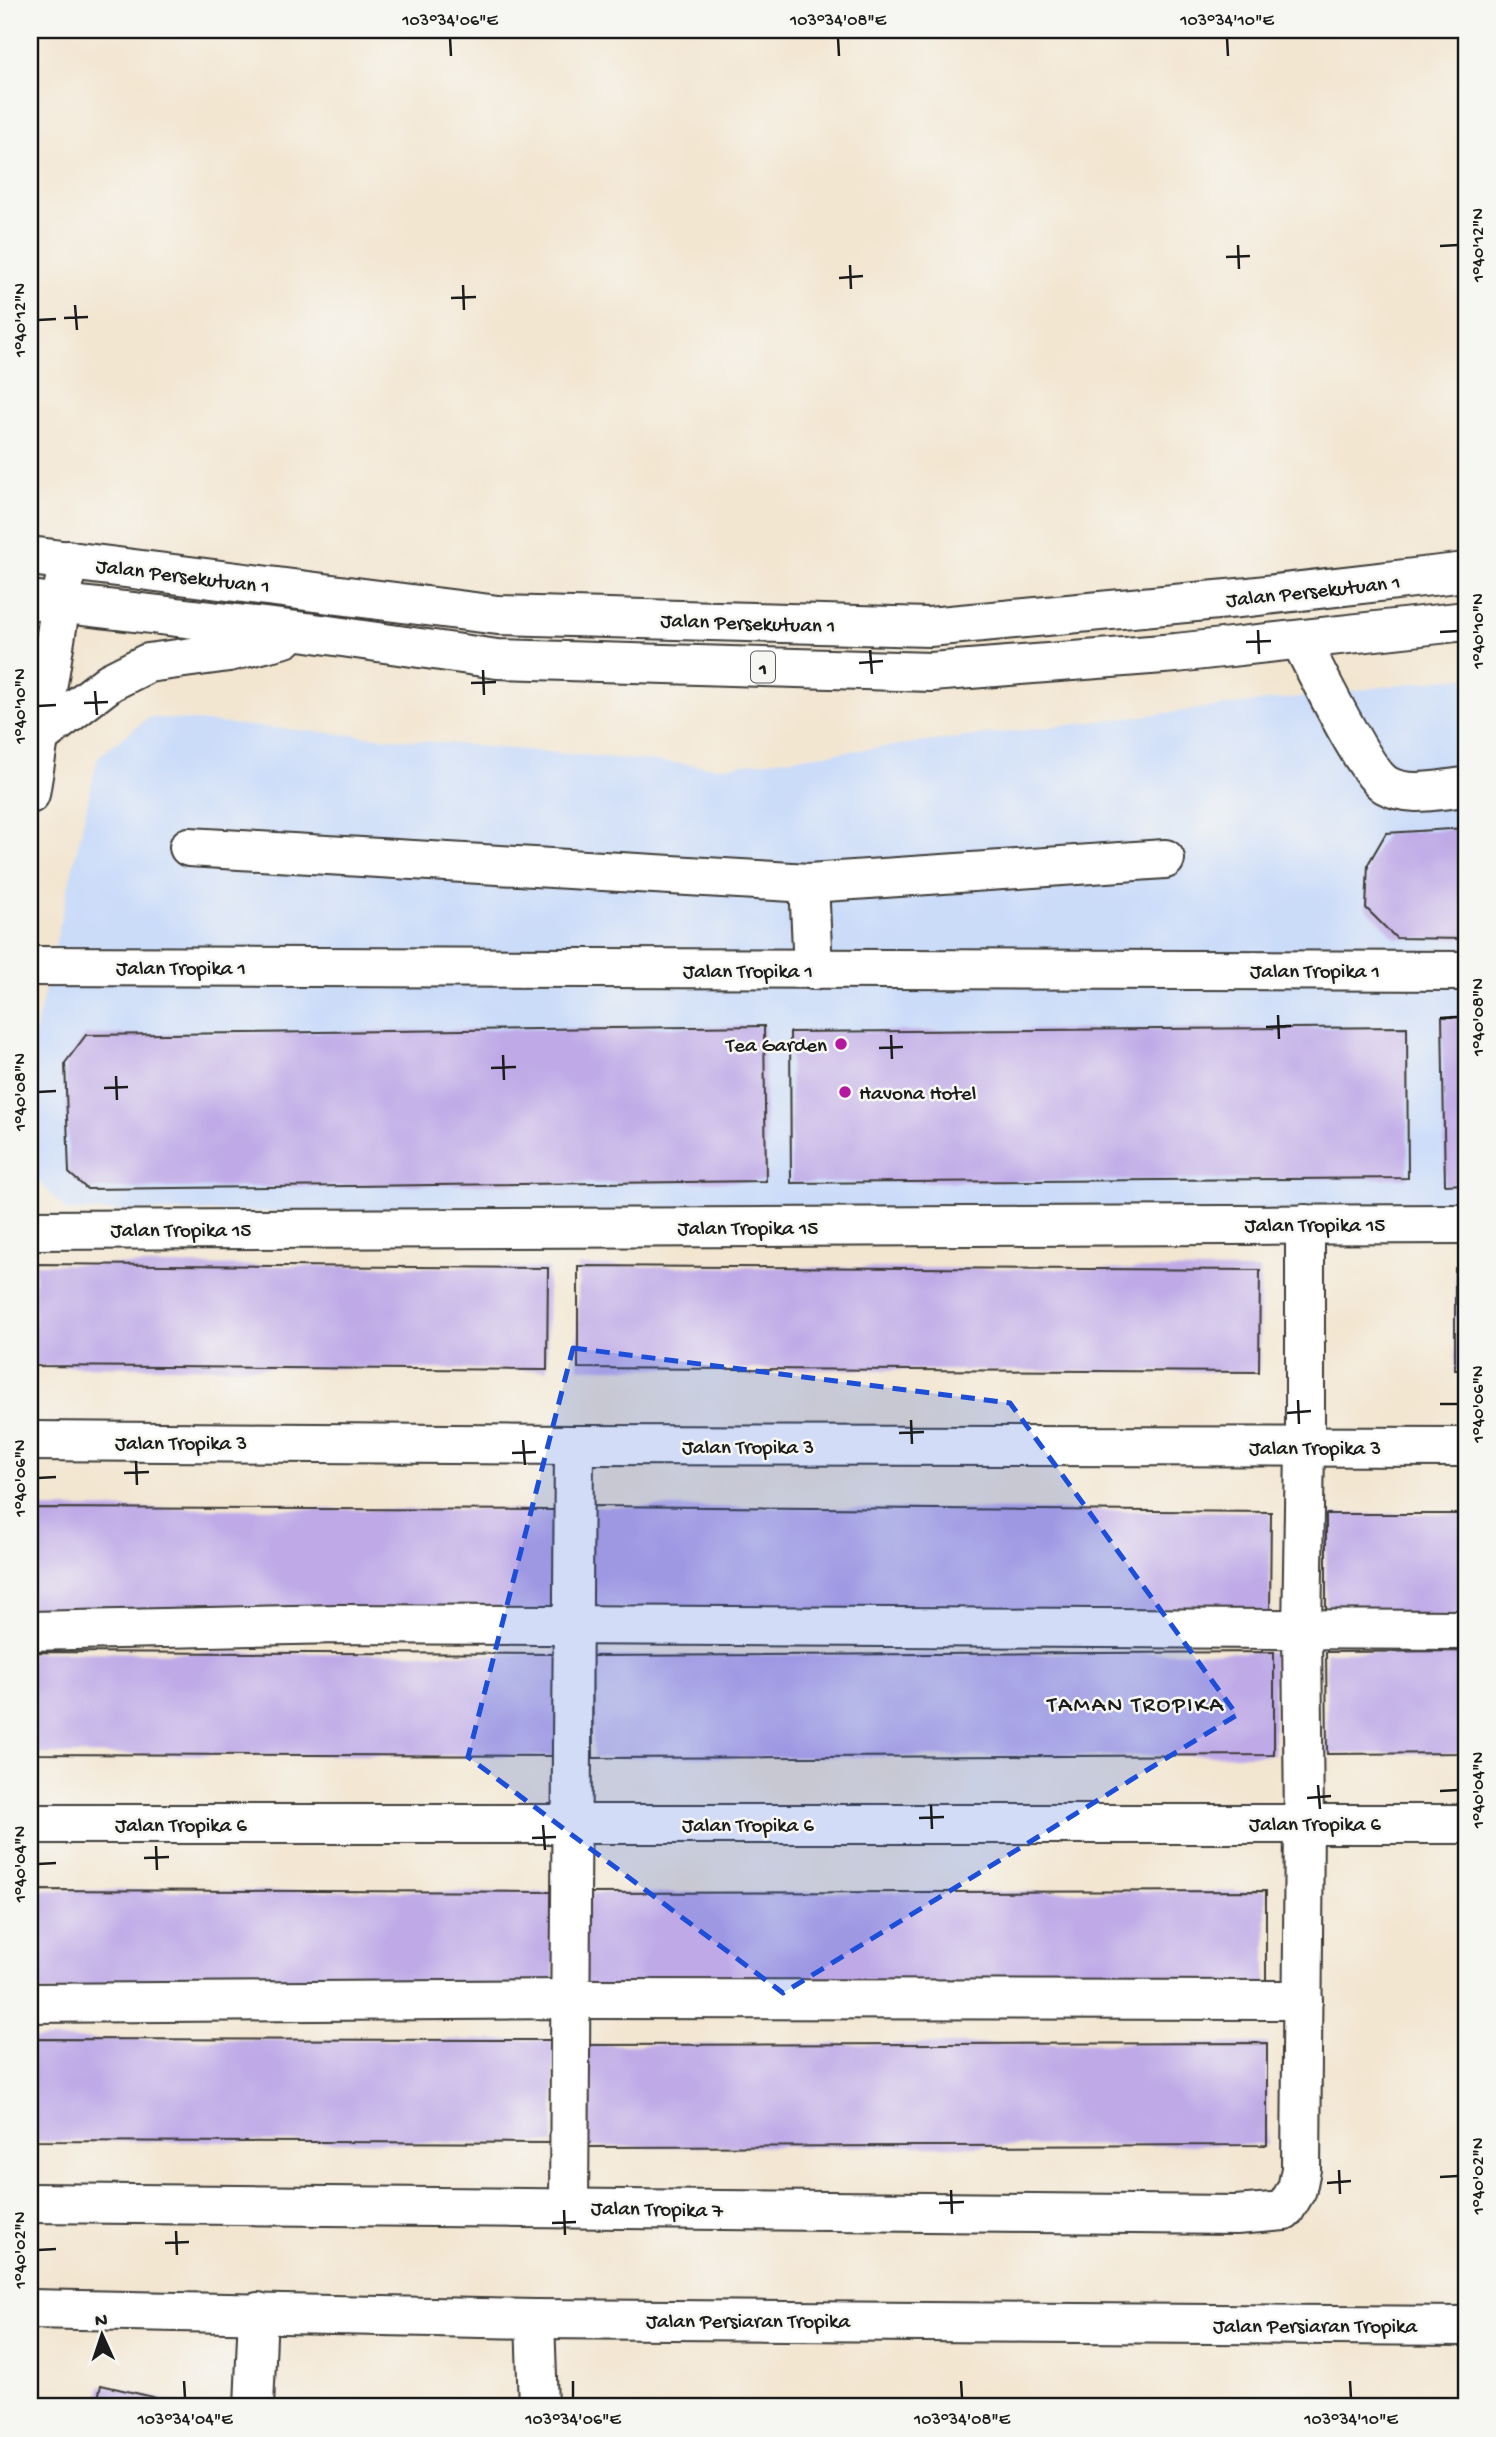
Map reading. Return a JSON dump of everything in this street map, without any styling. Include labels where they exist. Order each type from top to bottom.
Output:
[{"type":"main road","name":"Jalan Persekutuan 1","points":[[30,556],[498,615],[929,627],[1249,597],[1466,572]]},
{"type":"main road","points":[[34,759],[45,601],[68,560]]},
{"type":"main road","name":"Jalan Persekutuan 1","points":[[45,601],[307,632],[498,659],[931,673],[1176,653],[1466,621]]},
{"type":"main road","points":[[34,759],[110,682],[148,663],[229,652],[307,632]]},
{"type":"main road","points":[[1300,640],[1368,768],[1385,785],[1410,793],[1466,787]]},
{"type":"main road","points":[[189,847],[809,883],[1165,859]]},
{"type":"main road","points":[[809,883],[813,970]]},
{"type":"main road","name":"Jalan Tropika 1","points":[[30,966],[1466,971]]},
{"type":"main road","points":[[30,2004],[570,1999],[1303,2000],[1302,1631],[1306,1224]]},
{"type":"main road","name":"Jalan Tropika 15","points":[[30,1230],[1466,1224]]},
{"type":"main road","name":"Jalan Tropika 3","points":[[30,1441],[1466,1447]]},
{"type":"main road","points":[[569,2207],[574,1445]]},
{"type":"main road","points":[[30,1631],[339,1624],[1466,1630]]},
{"type":"main road","name":"Jalan Tropika 6","points":[[30,1824],[1466,1824]]},
{"type":"main road","name":"Jalan Tropika 7","points":[[30,2203],[1236,2215],[1284,2211],[1297,2189],[1301,2169],[1303,2000]]},
{"type":"main road","name":"Jalan Persiaran Tropika","points":[[30,2309],[536,2319],[1466,2326]]},
{"type":"main road","points":[[254,2407],[257,2312]]},
{"type":"main road","points":[[536,2319],[538,2407]]},
{"type":"highlighted area","points":[[573,1348],[1010,1403],[1237,1715],[783,1993],[468,1757]]},
{"type":"shaded area","points":[[1466,677],[1466,1216],[66,1211],[30,1171],[30,1055],[98,757],[149,717],[718,767]]},
{"type":"building","points":[[1466,828],[1466,939],[1396,938],[1366,908],[1368,864],[1386,833]]},
{"type":"building","points":[[1442,1017],[1466,1017],[1466,1184],[1445,1185]]},
{"type":"building","points":[[764,1026],[766,1181],[87,1189],[69,1173],[65,1063],[86,1035]]},
{"type":"building","points":[[1407,1027],[1408,1178],[791,1183],[790,1032]]},
{"type":"building","points":[[35,1264],[548,1268],[547,1370],[34,1366]]},
{"type":"building","points":[[578,1266],[1260,1270],[1259,1372],[578,1368]]},
{"type":"building","points":[[1455,1268],[1466,1268],[1466,1370],[1455,1370]]},
{"type":"building","points":[[589,1506],[1271,1512],[1270,1614],[588,1608]]},
{"type":"building","points":[[30,1508],[556,1510],[555,1612],[30,1611]]},
{"type":"building","points":[[1326,1514],[1466,1514],[1466,1617],[1326,1616]]},
{"type":"building","points":[[1466,1651],[1466,1753],[1327,1754],[1326,1652]]},
{"type":"building","points":[[30,1652],[561,1654],[561,1756],[30,1754]]},
{"type":"building","points":[[1274,1652],[1274,1755],[593,1758],[592,1656]]},
{"type":"building","points":[[30,1890],[554,1892],[554,1994],[30,1992]]},
{"type":"building","points":[[1266,1891],[1266,1993],[584,1995],[584,1893]]},
{"type":"building","points":[[30,2039],[554,2040],[554,2143],[30,2141]]},
{"type":"building","points":[[1267,2043],[1267,2145],[585,2147],[585,2045]]},
{"type":"building","points":[[101,2385],[192,2406],[192,2407],[96,2407]]},
{"type":"place","name":"Tea Garden","points":[[841,1044]]},
{"type":"place","name":"Havona Hotel","points":[[845,1092]]},
{"type":"district","name":"TAMAN TROPIKA","points":[[1136,1703]]}]
